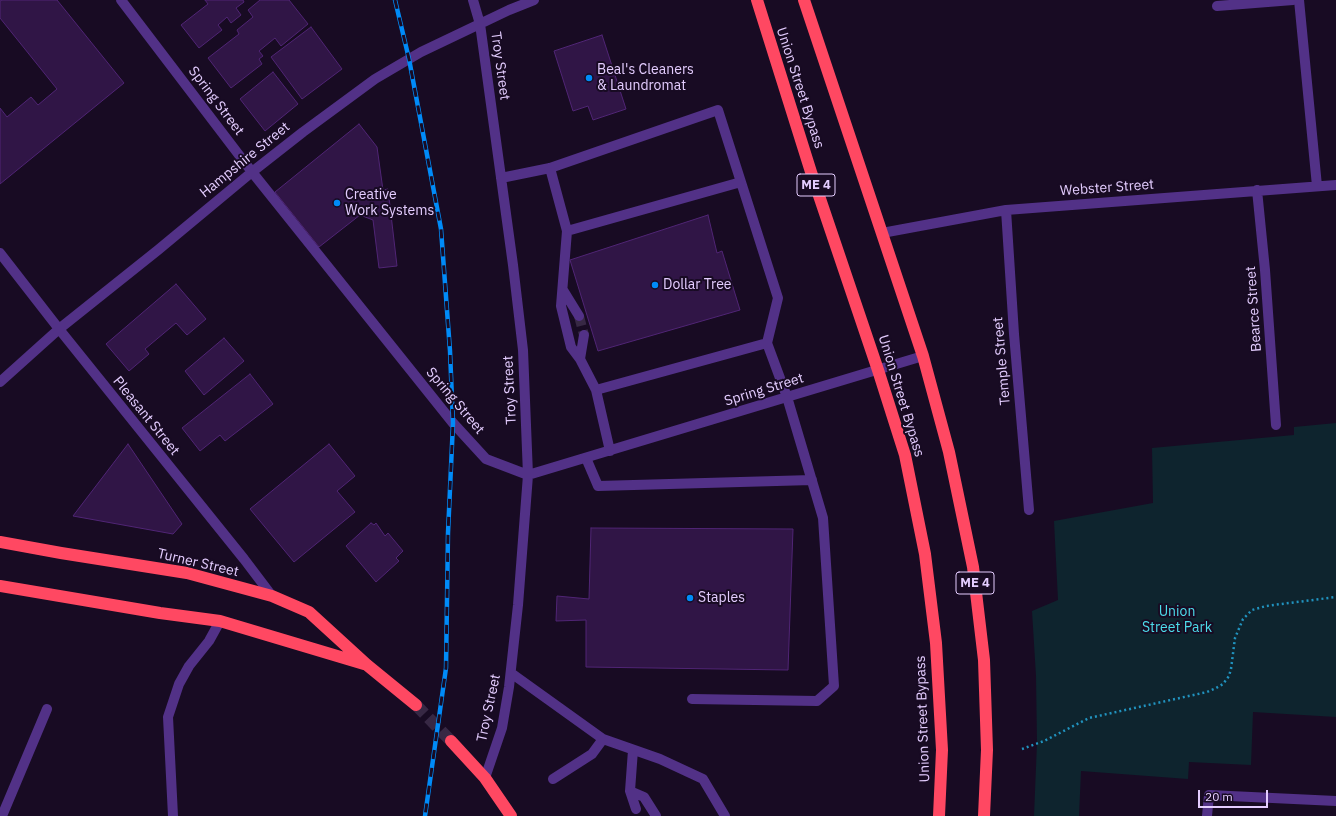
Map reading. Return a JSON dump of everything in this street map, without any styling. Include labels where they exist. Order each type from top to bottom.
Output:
[{"type":"highway","name":"Union Street Bypass","points":[[757,0],[814,179],[878,370],[904,455],[925,554],[936,643],[941,742],[939,816]]},
{"type":"highway","name":"Union Street Bypass","points":[[804,0],[923,356],[949,452],[973,567],[984,660],[986,750],[984,816]]},
{"type":"highway","name":"Turner Street","points":[[0,542],[187,573],[272,596],[309,612],[416,705]]},
{"type":"highway","name":"Turner Street","points":[[0,586],[160,613],[220,621],[368,664]]},
{"type":"highway","points":[[451,741],[485,778],[511,816]]},
{"type":"street","name":"Spring Street","points":[[121,0],[252,172],[453,423],[486,459],[528,475],[923,356]]},
{"type":"street","name":"Troy Street","points":[[473,0],[480,24],[522,350],[528,475],[511,673],[502,728],[485,778]]},
{"type":"street","name":"Hampshire Street","points":[[0,382],[59,329],[252,172],[302,132],[375,79],[421,52],[534,0]]},
{"type":"street","points":[[1217,6],[1293,0]]},
{"type":"street","points":[[1299,0],[1317,186]]},
{"type":"street","points":[[501,178],[550,168],[718,110],[778,298],[767,343],[787,397],[824,518],[834,686],[817,701],[692,699]]},
{"type":"street","points":[[550,168],[567,231],[561,306],[571,347],[580,359],[596,390],[610,451]]},
{"type":"street","points":[[567,231],[741,182]]},
{"type":"street","name":"Webster Street","points":[[882,233],[1006,210],[1336,185]]},
{"type":"street","name":"Bearce Street","points":[[1257,190],[1266,270],[1276,425]]},
{"type":"street","name":"Temple Street","points":[[1006,210],[1014,334],[1029,510]]},
{"type":"street","name":"Pleasant Street","points":[[0,253],[272,596]]},
{"type":"street","points":[[563,290],[579,316]]},
{"type":"street","points":[[580,359],[584,335]]},
{"type":"street","points":[[596,390],[767,343]]},
{"type":"street","points":[[586,458],[598,486],[812,480]]},
{"type":"street","points":[[173,816],[168,717],[179,684],[189,666],[209,641],[220,621]]},
{"type":"street","points":[[511,673],[603,739],[660,759],[703,779],[725,816]]},
{"type":"street","points":[[2,816],[47,709]]},
{"type":"street","points":[[553,779],[592,754],[603,739]]},
{"type":"street","points":[[632,750],[630,791],[636,809]]},
{"type":"street","points":[[630,791],[644,797],[656,816]]},
{"type":"street","points":[[1207,816],[1209,795],[1336,801]]},
{"type":"path","points":[[1022,750],[1044,741],[1090,718],[1207,692],[1216,688],[1223,684],[1229,676],[1235,638],[1243,619],[1252,610],[1266,606],[1336,597]]},
{"type":"green space","name":"Union Street Park","points":[[1336,423],[1336,717],[1253,712],[1251,765],[1189,762],[1188,779],[1081,771],[1079,816],[1034,816],[1037,743],[1036,676],[1032,611],[1058,600],[1054,521],[1153,503],[1152,448],[1294,435],[1294,427]]},
{"type":"building","points":[[57,0],[124,83],[0,184],[0,108],[7,117],[31,97],[38,105],[57,89],[0,18],[0,1]]},
{"type":"building","points":[[205,0],[243,0],[244,2],[236,8],[241,15],[231,23],[227,17],[218,25],[222,30],[199,48],[181,25],[208,4]]},
{"type":"building","points":[[260,0],[289,0],[308,24],[281,46],[275,38],[259,51],[263,56],[259,59],[262,64],[231,88],[208,58],[239,34],[237,30],[253,17],[248,10]]},
{"type":"building","points":[[311,27],[342,69],[302,99],[271,57]]},
{"type":"building","name":"Beal's Cleaners & Laundromat","points":[[602,35],[626,109],[593,120],[588,106],[573,111],[554,51]]},
{"type":"building","points":[[273,72],[298,104],[265,131],[240,99]]},
{"type":"building","name":"Creative Work Systems","points":[[359,124],[377,147],[383,190],[388,189],[397,266],[379,268],[373,220],[360,215],[319,247],[275,192]]},
{"type":"building","name":"Dollar Tree","points":[[708,215],[717,253],[722,251],[740,310],[598,351],[570,260]]},
{"type":"building","points":[[176,284],[206,319],[187,335],[176,323],[145,349],[149,354],[129,371],[106,344]]},
{"type":"building","points":[[224,338],[244,361],[204,395],[185,371]]},
{"type":"building","points":[[250,374],[273,404],[225,441],[220,435],[200,451],[182,428]]},
{"type":"building","points":[[128,444],[182,524],[173,534],[73,516]]},
{"type":"building","points":[[329,444],[355,476],[337,491],[355,512],[294,562],[250,509]]},
{"type":"building","points":[[371,523],[374,525],[376,523],[385,536],[388,533],[403,551],[396,558],[399,561],[376,582],[346,546]]},
{"type":"building","name":"Staples","points":[[591,528],[793,529],[788,670],[586,667],[586,620],[556,621],[557,596],[589,599]]},
{"type":"tunnel","points":[[579,316],[584,335]]},
{"type":"tunnel","points":[[416,705],[451,741]]},
{"type":"railway","points":[[395,0],[409,59],[441,229],[450,351],[453,423],[448,533],[446,668],[425,816]]},
{"type":"place","name":"Beal's Cleaners & Laundromat","points":[[589,78]]},
{"type":"place","name":"Creative Work Systems","points":[[337,203]]},
{"type":"place","name":"Dollar Tree","points":[[655,285]]},
{"type":"place","name":"Staples","points":[[690,598]]}]
